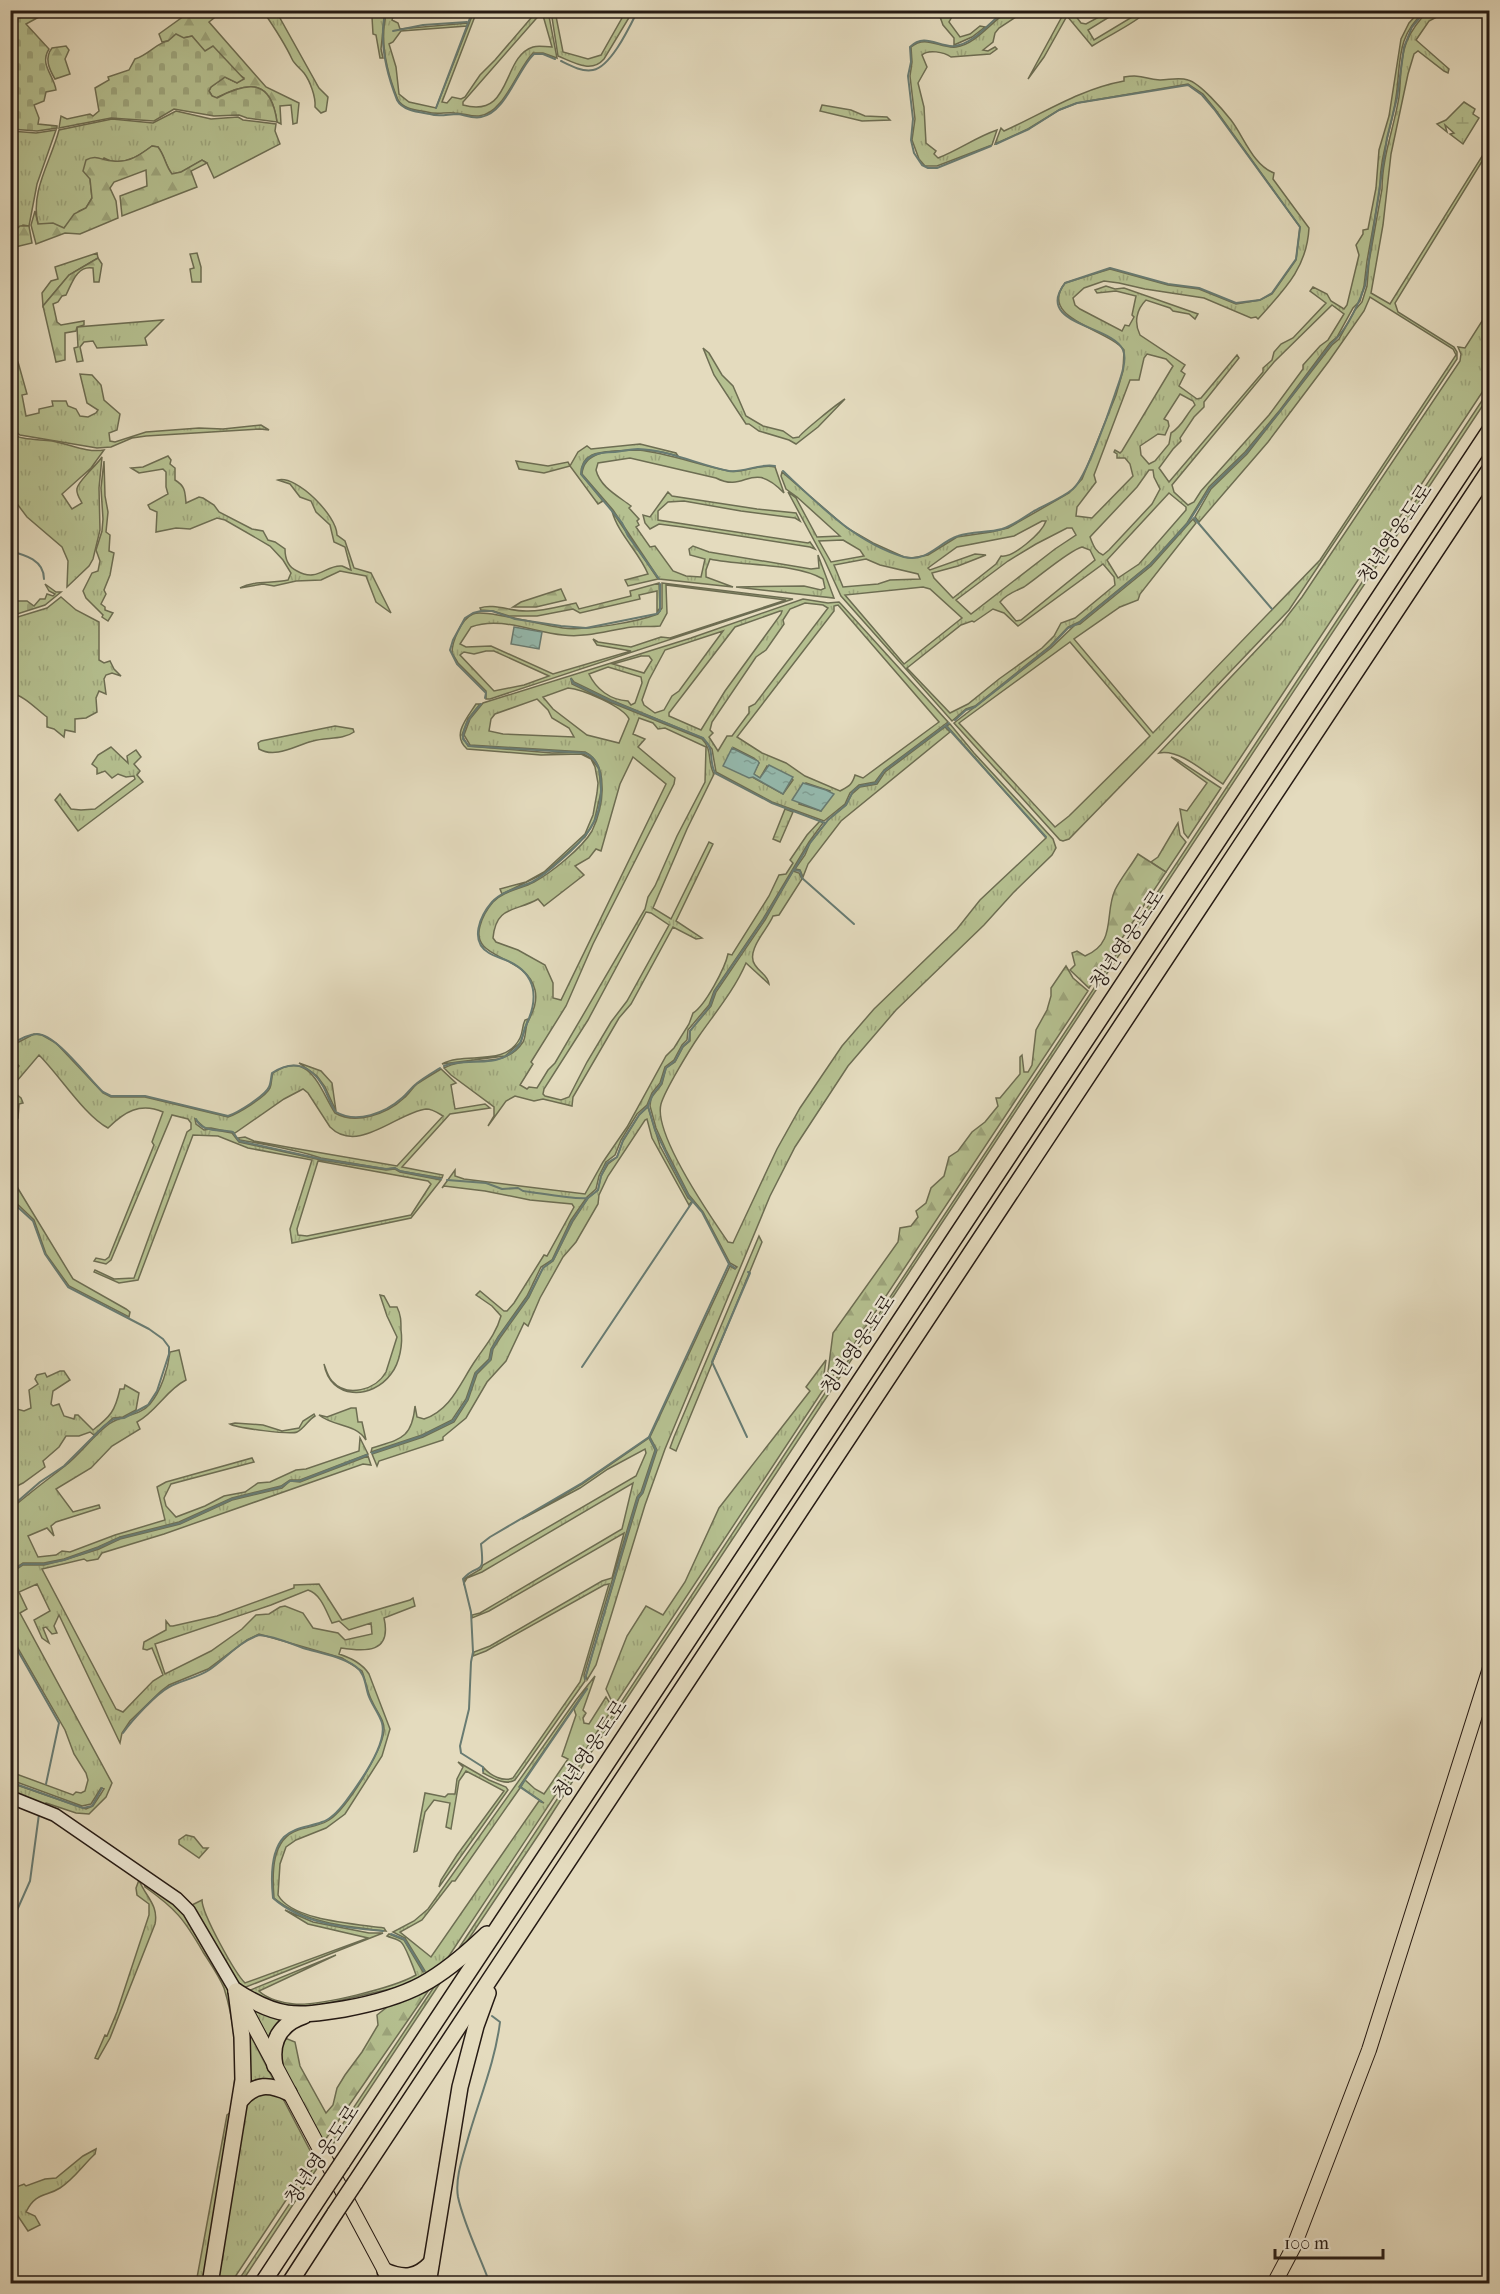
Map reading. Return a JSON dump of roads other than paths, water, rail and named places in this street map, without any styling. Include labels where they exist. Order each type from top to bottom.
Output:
[{"type":"highway","name":"청년영웅도로","points":[[262,2283],[1490,430]]},
{"type":"highway","points":[[289,2283],[1490,469]]},
{"type":"highway","points":[[275,2066],[274,2043],[284,2026],[293,2019],[390,1999],[425,1984],[460,1958],[506,1916]]},
{"type":"highway","points":[[428,2283],[465,2066],[483,2005],[506,1956]]},
{"type":"highway","points":[[236,1991],[263,2007],[277,2012],[305,2016]]},
{"type":"highway","points":[[210,2283],[241,2100],[243,2059],[236,1991]]},
{"type":"highway","points":[[241,2100],[256,2087],[268,2086],[289,2093]]},
{"type":"highway","points":[[389,2277],[406,2277],[424,2271],[431,2263]]},
{"type":"main road","points":[[1274,2283],[1294,2246],[1369,2050],[1490,1668]]},
{"type":"main road","points":[[10,1797],[55,1815],[177,1899],[189,1911],[236,1991],[389,2277]]},
{"type":"water","points":[[514,627],[542,632],[539,649],[511,644]]},
{"type":"water","points":[[732,748],[758,761],[754,774],[760,778],[769,765],[793,777],[783,794],[753,777],[749,778],[723,766]]},
{"type":"water","points":[[803,783],[834,794],[821,811],[792,800]]},
{"type":"waterway","points":[[386,10],[383,44],[387,67],[397,100],[403,107],[412,110],[437,115],[458,114],[472,117],[490,114],[504,100],[534,54],[543,54],[555,59]]},
{"type":"waterway","points":[[436,108],[473,10]]},
{"type":"waterway","points":[[561,61],[585,70],[600,67],[613,54],[638,10]]},
{"type":"waterway","points":[[991,146],[937,168],[922,165],[914,153],[911,140],[913,119],[908,76],[911,62],[910,47],[921,41],[949,46],[963,44],[970,41],[1007,10]]},
{"type":"waterway","points":[[955,720],[966,710],[975,707],[1050,647],[1068,628],[1079,623],[1150,565],[1188,523],[1210,488],[1246,453],[1347,325],[1365,286],[1387,138],[1397,98],[1404,47],[1412,27],[1426,10]]},
{"type":"waterway","points":[[393,31],[423,25],[467,22]]},
{"type":"waterway","points":[[783,471],[824,509],[854,532],[886,551],[904,557],[926,555],[963,534],[1006,527],[1073,489],[1097,444],[1122,372],[1124,355],[1116,342],[1078,323],[1059,308],[1058,297],[1065,283],[1110,268],[1168,284],[1199,288],[1236,303],[1260,300],[1272,293],[1296,259],[1300,227],[1214,109],[1202,95],[1188,85],[1077,103],[1059,110],[1029,129],[996,144]]},
{"type":"waterway","points":[[659,579],[628,536],[622,523],[581,474],[582,467],[588,458],[604,453],[638,449],[661,452],[729,471],[775,466]]},
{"type":"waterway","points":[[1194,518],[1272,609]]},
{"type":"waterway","points":[[10,551],[33,559],[41,567],[44,579]]},
{"type":"waterway","points":[[485,698],[486,693],[457,664],[450,650],[465,618],[473,613],[492,611],[515,619],[586,628],[656,614],[660,611],[660,584]]},
{"type":"waterway","points":[[571,679],[573,683],[611,701],[703,738],[711,751],[715,773],[772,803],[825,823]]},
{"type":"waterway","points":[[444,1066],[459,1062],[492,1061],[506,1056],[519,1045],[531,1014],[533,988],[526,974],[519,967],[483,948],[479,942],[478,928],[484,914],[496,898],[540,877],[578,845],[595,820],[601,799],[600,772],[593,759],[585,753],[469,746],[463,739],[466,724],[481,704]]},
{"type":"waterway","points":[[372,1453],[422,1436],[453,1421],[467,1400],[476,1373],[490,1360],[492,1349],[499,1337],[528,1297],[543,1268],[553,1260],[572,1221],[588,1198],[598,1190],[607,1163],[617,1157],[623,1140],[661,1084],[666,1068],[675,1061],[683,1046],[689,1041],[690,1031],[710,1006],[715,991],[764,919],[810,843],[828,820],[846,805],[853,791],[860,786],[876,783],[884,771],[949,723]]},
{"type":"waterway","points":[[946,726],[1046,837]]},
{"type":"waterway","points":[[793,870],[800,871],[802,878],[854,924]]},
{"type":"waterway","points":[[10,1045],[30,1035],[45,1036],[72,1058],[103,1092],[111,1096],[145,1096],[228,1116],[262,1095],[269,1087],[272,1073],[287,1066],[301,1066],[313,1073],[323,1086],[336,1112],[353,1117],[370,1115],[387,1108],[440,1068]]},
{"type":"waterway","points":[[648,1106],[655,1130],[689,1197],[702,1212],[729,1264],[735,1268]]},
{"type":"waterway","points":[[196,1119],[202,1127],[233,1132],[239,1141],[321,1159],[386,1169],[395,1168],[441,1179]]},
{"type":"waterway","points":[[447,1180],[486,1183],[502,1189],[518,1188],[523,1191],[588,1198]]},
{"type":"waterway","points":[[10,1200],[33,1221],[45,1254],[68,1287],[149,1329],[163,1339],[169,1347],[169,1354],[157,1391],[148,1405],[124,1418],[114,1419],[104,1426],[64,1466],[40,1482],[10,1508]]},
{"type":"waterway","points":[[582,1367],[693,1201]]},
{"type":"waterway","points":[[585,1679],[638,1497],[642,1493],[656,1450],[649,1437],[729,1264]]},
{"type":"waterway","points":[[747,1437],[712,1362],[750,1273],[748,1272]]},
{"type":"waterway","points":[[483,1771],[483,1767],[461,1753],[460,1746],[469,1709],[473,1652],[471,1612],[463,1579],[480,1568],[481,1544],[490,1537],[582,1483],[649,1437]]},
{"type":"waterway","points":[[10,1572],[23,1564],[44,1564],[64,1560],[120,1538],[180,1523],[232,1499],[281,1487],[290,1481],[300,1481],[367,1455]]},
{"type":"waterway","points":[[123,1733],[144,1708],[164,1690],[204,1673],[239,1646],[259,1635],[336,1657],[355,1666],[363,1675],[369,1698],[382,1723],[381,1742],[364,1775],[336,1813],[326,1821],[292,1831],[279,1843],[272,1866],[273,1898],[297,1914],[311,1919],[340,1926],[383,1931]]},
{"type":"waterway","points":[[10,1637],[59,1723],[46,1784]]},
{"type":"waterway","points":[[542,1802],[520,1787],[587,1689]]},
{"type":"waterway","points":[[10,1782],[83,1808],[92,1806],[102,1788]]},
{"type":"waterway","points":[[10,1926],[30,1881],[39,1814]]},
{"type":"waterway","points":[[391,1934],[404,1939],[424,1971]]},
{"type":"waterway","points":[[490,2284],[464,2218],[457,2190],[461,2162],[498,2037],[500,2022],[492,2016]]}]
